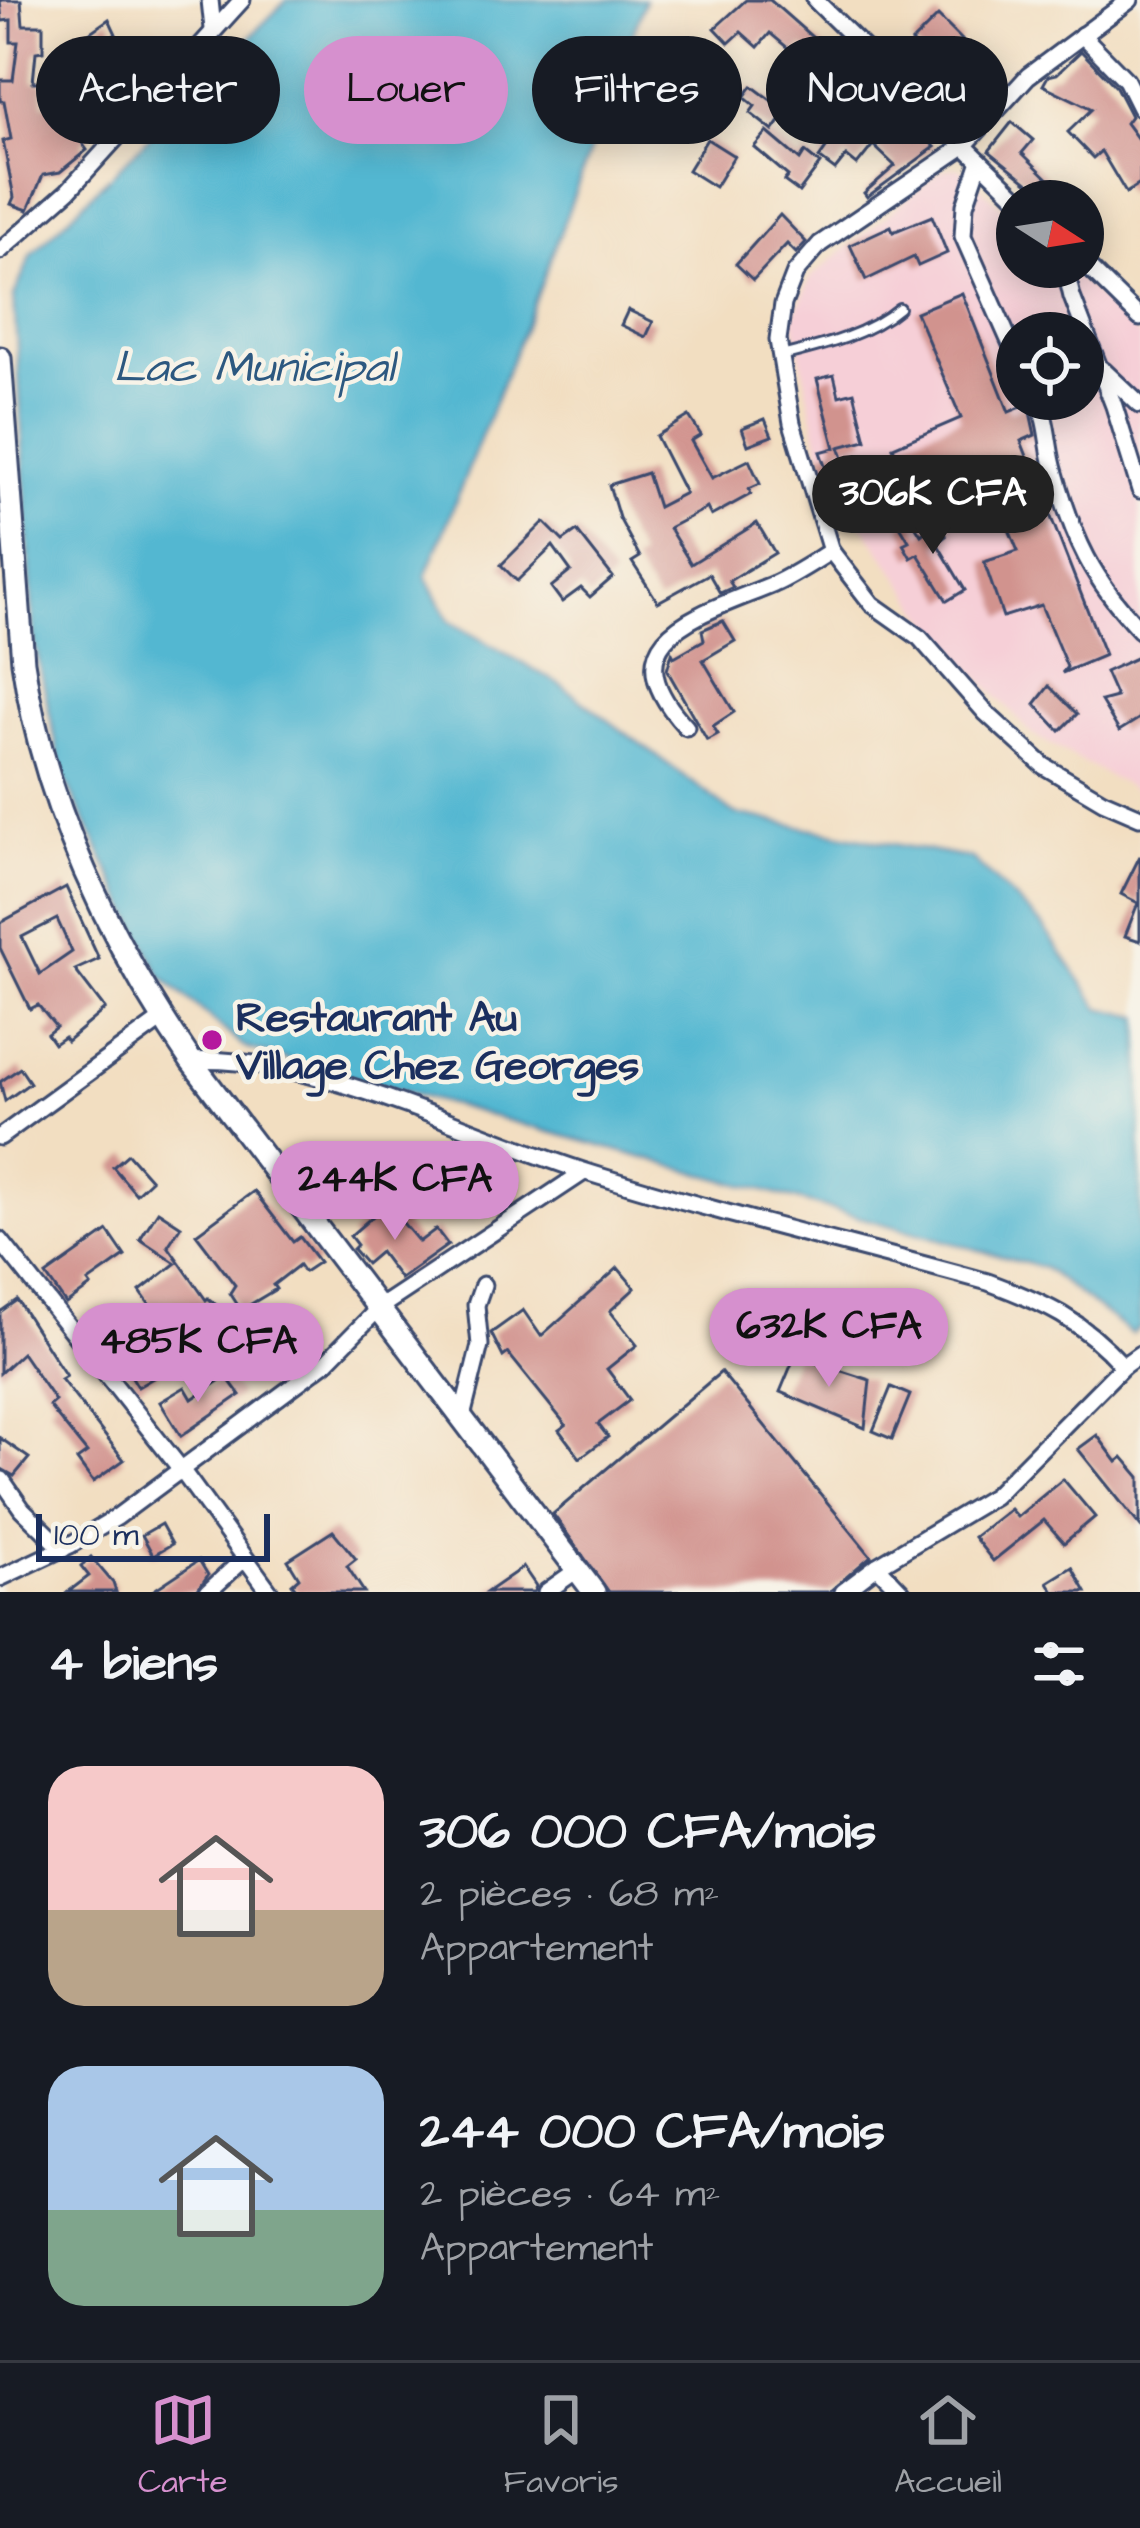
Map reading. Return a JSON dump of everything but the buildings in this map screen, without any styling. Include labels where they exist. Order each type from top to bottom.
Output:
[{"type":"street","points":[[210,0],[213,29]]},
{"type":"street","points":[[0,251],[68,190],[242,0]]},
{"type":"street","points":[[814,0],[999,180]]},
{"type":"street","points":[[1130,0],[1028,76],[964,146],[820,244],[795,273],[783,304],[779,356],[792,423],[831,551],[872,604],[920,638],[986,712],[1044,766],[1103,802],[1140,817]]},
{"type":"street","points":[[1082,35],[1126,80],[1140,108]]},
{"type":"street","points":[[980,161],[965,205],[962,236],[996,312]]},
{"type":"street","points":[[1104,283],[1140,318]]},
{"type":"street","points":[[0,358],[22,662],[30,712],[95,894],[162,1019],[191,1061],[594,1592]]},
{"type":"street","points":[[1104,371],[1140,405]]},
{"type":"street","points":[[1104,381],[1140,490]]},
{"type":"street","points":[[1047,420],[1053,467],[1077,541],[1103,591],[1140,630]]},
{"type":"street","points":[[686,728],[656,686],[653,664],[659,644],[705,611],[780,581],[831,551]]},
{"type":"street","points":[[0,1137],[162,1019]]},
{"type":"street","points":[[191,1061],[253,1062],[342,1085],[584,1172],[1008,1289],[1049,1304],[1097,1337],[1123,1366]]},
{"type":"street","points":[[0,1578],[117,1517],[327,1361],[380,1307],[584,1172]]},
{"type":"street","points":[[0,1240],[180,1468],[270,1592]]},
{"type":"street","points":[[462,1418],[480,1345],[476,1305],[483,1286]]},
{"type":"street","points":[[843,1592],[877,1566],[994,1496],[1140,1354]]},
{"type":"street","points":[[2,1480],[22,1509],[63,1549]]},
{"type":"street","points":[[208,1592],[245,1558]]},
{"type":"street","points":[[877,1566],[902,1592]]},
{"type":"street","points":[[546,1592],[577,1570]]},
{"type":"lane","points":[[779,356],[848,336],[884,321],[899,308]]},
{"type":"shaded area","points":[[959,167],[996,201],[996,288],[1089,288],[1140,336],[1140,793],[1033,735],[940,636],[844,498],[837,500],[820,452],[793,318],[811,277],[942,170]]},
{"type":"water","name":"Lac Municipal","points":[[287,0],[645,0],[632,36],[532,36],[532,144],[592,144],[426,576],[449,621],[561,685],[735,814],[972,859],[1042,925],[1100,1008],[1140,1017],[1140,1327],[1132,1334],[1044,1268],[245,1048],[161,976],[63,776],[34,640],[14,296],[32,254],[142,144],[280,144],[280,36],[251,36]]},
{"type":"place","name":"Restaurant Au Village Chez Georges","points":[[212,1040]]}]
